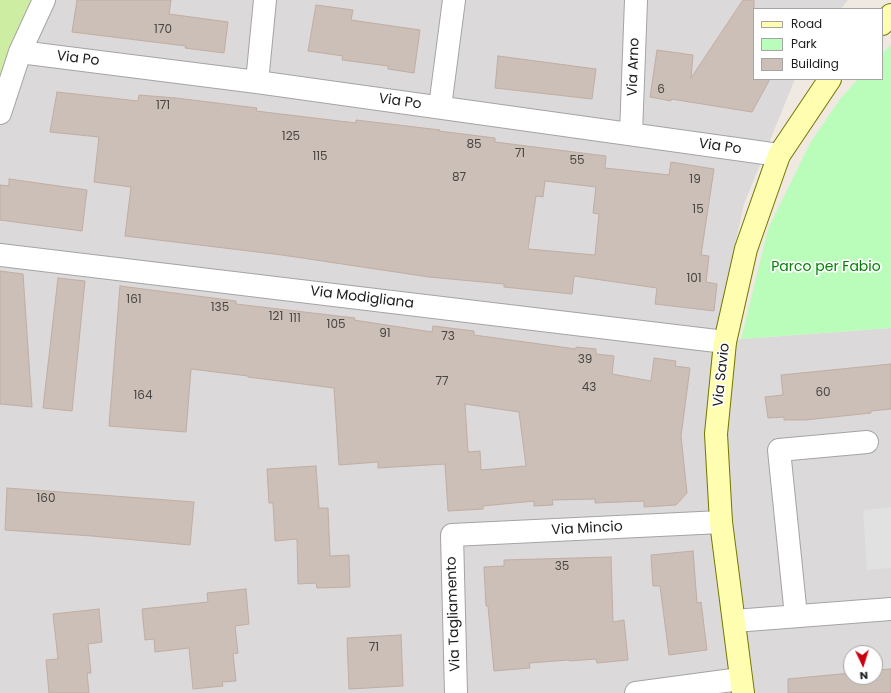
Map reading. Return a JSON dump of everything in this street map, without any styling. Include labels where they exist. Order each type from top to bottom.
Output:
[{"type":"street","points":[[0,113],[20,52],[44,0]]},
{"type":"street","points":[[257,82],[265,0]]},
{"type":"street","points":[[440,107],[454,0]]},
{"type":"street","name":"Via Arno","points":[[631,134],[636,0]]},
{"type":"street","points":[[883,23],[891,15]]},
{"type":"street","name":"Via Po","points":[[20,52],[257,82],[779,155]]},
{"type":"street","name":"Via Savio","points":[[741,686],[722,522],[716,434],[725,342],[746,249],[779,155],[829,80]]},
{"type":"street","name":"Via Modigliana","points":[[0,255],[725,342]]},
{"type":"street","points":[[796,616],[779,450],[867,442]]},
{"type":"street","name":"Via Mincio","points":[[452,535],[722,522]]},
{"type":"street","name":"Via Tagliamento","points":[[452,535],[456,693]]},
{"type":"street","points":[[734,621],[891,609]]},
{"type":"street","points":[[636,693],[741,686]]},
{"type":"shaded area","points":[[35,0],[848,0],[842,8],[753,8],[753,80],[795,80],[744,204],[711,352],[741,339],[891,328],[891,693],[0,693],[0,80]]},
{"type":"shaded area","points":[[891,507],[891,568],[867,570],[863,510]]},
{"type":"green space","points":[[0,0],[35,0],[0,80]]},
{"type":"green space","name":"Parco per Fabio","points":[[891,44],[891,328],[741,339],[768,229],[810,143],[840,99],[857,80],[883,80],[883,53]]},
{"type":"building","points":[[77,0],[171,0],[169,14],[228,22],[224,53],[185,48],[186,46],[72,32]]},
{"type":"building","points":[[743,0],[754,0],[753,80],[769,80],[752,112],[650,97],[657,50],[693,55],[691,78]]},
{"type":"building","points":[[316,5],[353,10],[351,20],[420,30],[414,73],[388,69],[388,66],[342,60],[343,56],[308,51]]},
{"type":"building","points":[[498,56],[596,69],[592,99],[495,88]]},
{"type":"building","points":[[57,92],[138,101],[139,95],[257,108],[256,111],[356,123],[356,120],[495,138],[495,142],[606,156],[605,168],[669,175],[671,162],[714,169],[701,255],[709,256],[706,282],[717,284],[714,311],[655,304],[657,288],[574,276],[572,294],[504,287],[504,284],[429,277],[282,255],[125,236],[131,187],[94,182],[99,137],[50,132]],"holes":[[[545,181],[596,187],[593,213],[599,214],[595,255],[528,249],[536,196],[543,197]]]},
{"type":"building","points":[[9,179],[87,190],[82,231],[0,220],[0,185],[9,186]]},
{"type":"building","points":[[0,271],[23,274],[32,407],[0,404]]},
{"type":"building","points":[[58,278],[85,281],[72,411],[43,408]]},
{"type":"building","points":[[120,286],[236,301],[236,304],[355,318],[354,320],[432,332],[433,326],[474,331],[474,335],[576,349],[576,347],[596,349],[596,354],[614,356],[612,374],[651,381],[654,358],[676,361],[675,366],[690,368],[681,436],[687,493],[676,505],[644,507],[644,501],[595,503],[595,499],[552,500],[553,505],[534,506],[534,501],[483,506],[483,509],[448,511],[445,464],[378,468],[378,462],[339,465],[334,388],[248,376],[191,369],[186,432],[109,426]],"holes":[[[465,404],[519,412],[526,466],[481,470],[480,451],[468,452]]]},
{"type":"building","points":[[891,364],[891,409],[871,411],[871,413],[805,420],[784,420],[784,417],[768,418],[765,397],[783,395],[781,375]]},
{"type":"building","points":[[316,466],[319,508],[328,508],[330,556],[349,555],[350,587],[317,588],[316,583],[298,584],[297,539],[275,541],[273,503],[269,503],[267,469]]},
{"type":"building","points":[[7,488],[194,502],[190,545],[5,530]]},
{"type":"building","points":[[693,551],[697,603],[701,602],[707,650],[669,655],[660,586],[653,586],[651,555]]},
{"type":"building","points":[[611,557],[613,622],[624,620],[628,660],[597,663],[596,659],[529,663],[530,668],[494,671],[488,606],[486,606],[484,567],[504,566],[504,560]]},
{"type":"building","points":[[246,589],[249,624],[235,626],[238,653],[233,654],[236,681],[222,682],[223,686],[193,689],[189,648],[155,652],[154,639],[145,640],[142,609],[208,602],[207,593]]},
{"type":"building","points":[[99,609],[102,642],[88,644],[91,673],[87,673],[89,693],[49,693],[46,660],[58,659],[53,614]]},
{"type":"building","points":[[401,635],[403,686],[349,689],[347,638]]},
{"type":"building","points":[[891,669],[891,693],[788,693],[788,679],[843,674],[843,685],[883,685],[883,670]]}]
